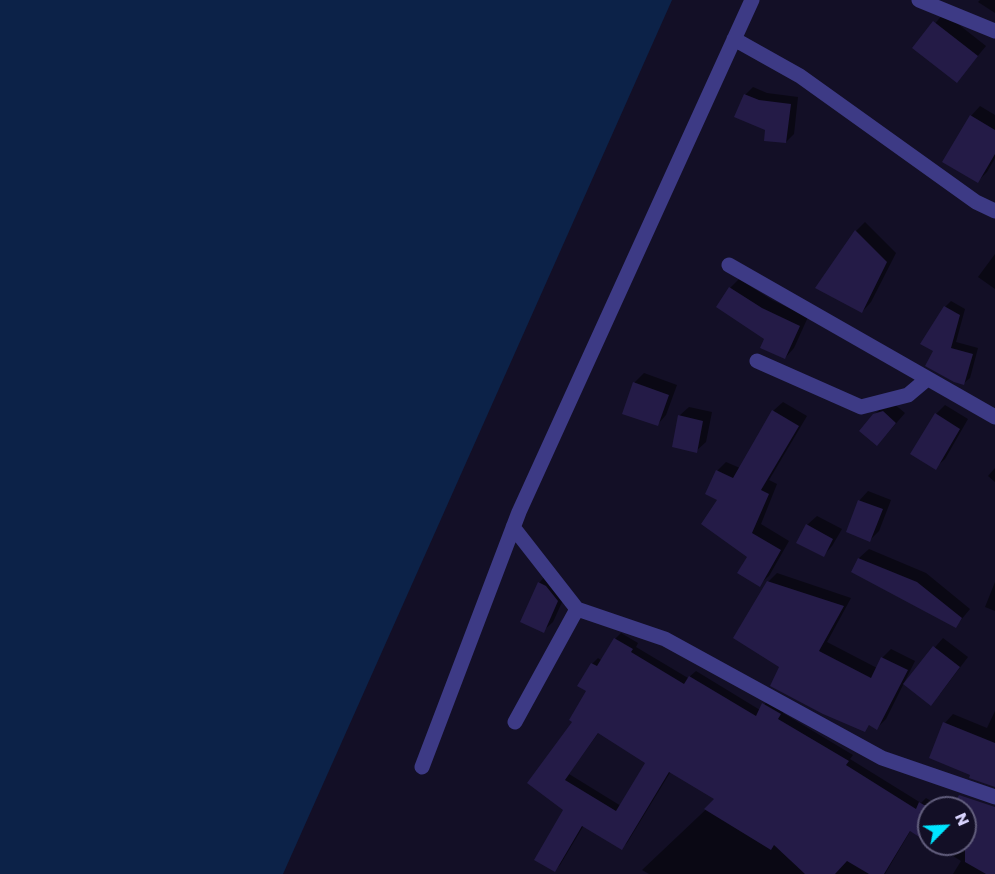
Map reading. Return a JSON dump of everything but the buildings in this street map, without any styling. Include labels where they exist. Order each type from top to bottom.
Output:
[{"type":"street","points":[[422,767],[513,528],[752,0]]},
{"type":"street","points":[[920,0],[995,31]]},
{"type":"street","points":[[734,39],[800,76],[976,202],[995,211]]},
{"type":"street","points":[[729,265],[995,417]]},
{"type":"street","points":[[757,361],[861,407],[908,395],[927,379]]},
{"type":"street","points":[[513,528],[577,609],[664,639],[882,758],[995,797]]},
{"type":"street","points":[[515,722],[577,609]]},
{"type":"water","points":[[0,0],[672,0],[283,874],[0,874]]}]
